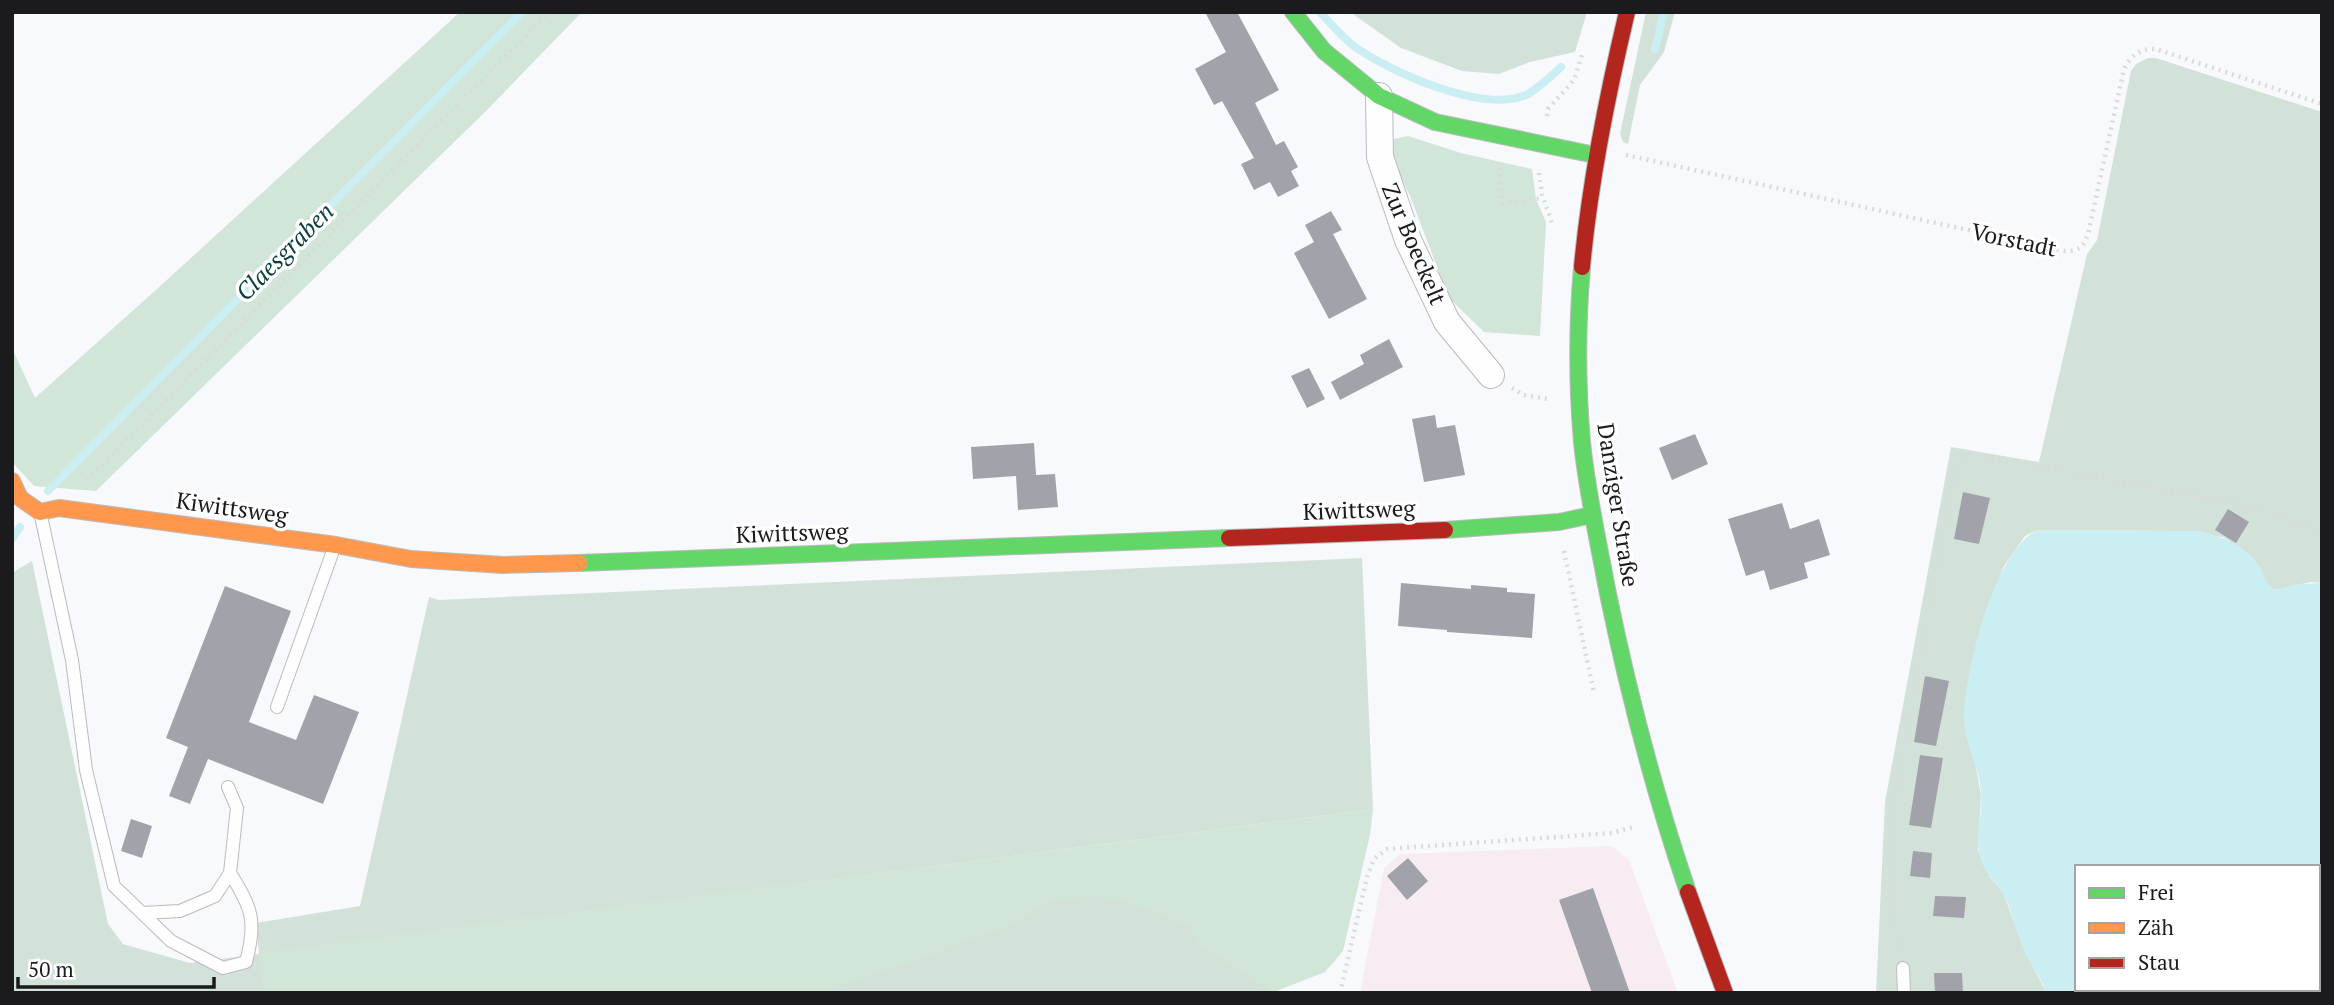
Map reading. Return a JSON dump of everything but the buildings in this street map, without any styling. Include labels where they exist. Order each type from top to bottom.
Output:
[{"type":"street","points":[[1293,12],[1324,51],[1379,96],[1434,122],[1595,155]]},
{"type":"street","name":"Danziger Straße","points":[[1627,12],[1595,155],[1584,240],[1579,300],[1582,442],[1592,516],[1618,642],[1646,757],[1674,848],[1725,993]]},
{"type":"street","name":"Zur Boeckelt","points":[[1379,96],[1380,157],[1408,240],[1447,322],[1491,376]]},
{"type":"street","points":[[12,481],[20,498],[40,512]]},
{"type":"street","name":"Kiwittsweg","points":[[40,512],[59,508],[335,545],[411,559],[503,565],[1508,527],[1592,516]]},
{"type":"lane","points":[[40,512],[72,660],[86,770],[114,886],[171,941],[223,968],[246,962],[253,935],[247,901],[230,873]]},
{"type":"lane","points":[[277,707],[335,545]]},
{"type":"lane","points":[[142,914],[180,911],[215,896],[230,873],[237,808],[228,787]]},
{"type":"lane","points":[[1903,968],[1904,993]]},
{"type":"path","points":[[59,508],[550,12]]},
{"type":"path","points":[[1542,144],[1548,109],[1574,79],[1584,47]]},
{"type":"path","name":"Vorstadt","points":[[1595,155],[1638,156],[2064,251],[2077,251],[2083,246],[2088,234],[2124,69],[2130,58],[2139,52],[2156,49],[2322,104]]},
{"type":"path","points":[[1500,166],[1502,203],[1543,198]]},
{"type":"path","points":[[1491,376],[1524,395],[1548,398]]},
{"type":"path","points":[[1903,968],[1891,907],[1894,801],[1949,502],[1958,465],[1965,457],[1977,456],[2242,503],[2322,531]]},
{"type":"path","points":[[1340,993],[1367,877],[1374,859],[1387,849],[1601,834],[1634,827]]},
{"type":"shaded area","points":[[1350,12],[1587,12],[1575,52],[1530,62],[1499,74],[1462,71],[1401,48]]},
{"type":"shaded area","points":[[1646,12],[1675,12],[1664,52],[1640,85],[1628,144],[1623,142],[1620,134]]},
{"type":"shaded area","points":[[2148,58],[2156,58],[2322,112],[2322,583],[2311,582],[2275,590],[2267,585],[2253,558],[2223,537],[2172,531],[2037,530],[2025,536],[2004,566],[1982,622],[1969,681],[1975,762],[1981,795],[1978,850],[1990,877],[2003,892],[2025,952],[2047,993],[1876,993],[1885,802],[1951,447],[2039,462],[2087,254],[2097,240],[2131,71],[2136,64]]},
{"type":"shaded area","points":[[1362,558],[1373,809],[261,954],[1161,870],[1274,993],[12,993],[12,573],[32,561],[108,924],[123,944],[190,963],[259,954],[256,923],[360,906],[429,597],[439,600]]},
{"type":"shaded area","points":[[1612,846],[1629,860],[1678,993],[1360,993],[1384,868],[1400,854]]},
{"type":"green space","points":[[460,12],[582,12],[486,111],[96,491],[34,486],[12,462],[12,348],[35,398]]},
{"type":"green space","points":[[1408,136],[1461,153],[1532,169],[1536,199],[1546,222],[1540,336],[1484,332],[1449,298],[1410,196],[1385,146],[1394,139]]},
{"type":"green space","points":[[1373,809],[1370,835],[1343,951],[1325,972],[1274,992],[1200,946],[1191,928],[1152,910],[1097,895],[1050,901],[1003,929],[819,993],[264,993],[259,954]]},
{"type":"water","points":[[2037,530],[2198,531],[2224,539],[2248,553],[2275,590],[2299,584],[2322,583],[2322,993],[2047,993],[2024,950],[2004,895],[1985,870],[1981,860],[1978,843],[1981,791],[1966,737],[1964,719],[1976,644],[1984,615],[2007,562],[2021,543]]},
{"type":"waterway","name":"Claesgraben","points":[[48,491],[522,12]]},
{"type":"waterway","points":[[1320,12],[1350,43],[1371,57],[1414,78],[1464,95],[1510,99],[1528,94],[1561,67]]},
{"type":"waterway","points":[[1655,49],[1664,12]]},
{"type":"waterway","name":"Claesgraben","points":[[12,539],[20,527]]},
{"type":"traffic: fast","points":[[1293,12],[1324,51],[1379,96],[1435,122],[1595,155]]},
{"type":"traffic: fast","points":[[1582,267],[1578,333],[1579,398],[1590,498],[1633,704],[1688,892]]},
{"type":"traffic: fast","points":[[1445,530],[1559,522],[1592,515]]},
{"type":"traffic: fast","points":[[579,563],[1229,538]]},
{"type":"traffic: slow","points":[[12,481],[20,498],[40,512],[59,508],[336,545],[411,559],[503,565],[579,563]]},
{"type":"traffic: jam","points":[[1582,267],[1600,138],[1627,12]]},
{"type":"traffic: jam","points":[[1229,538],[1445,530]]},
{"type":"traffic: jam","points":[[1688,892],[1725,993]]}]
